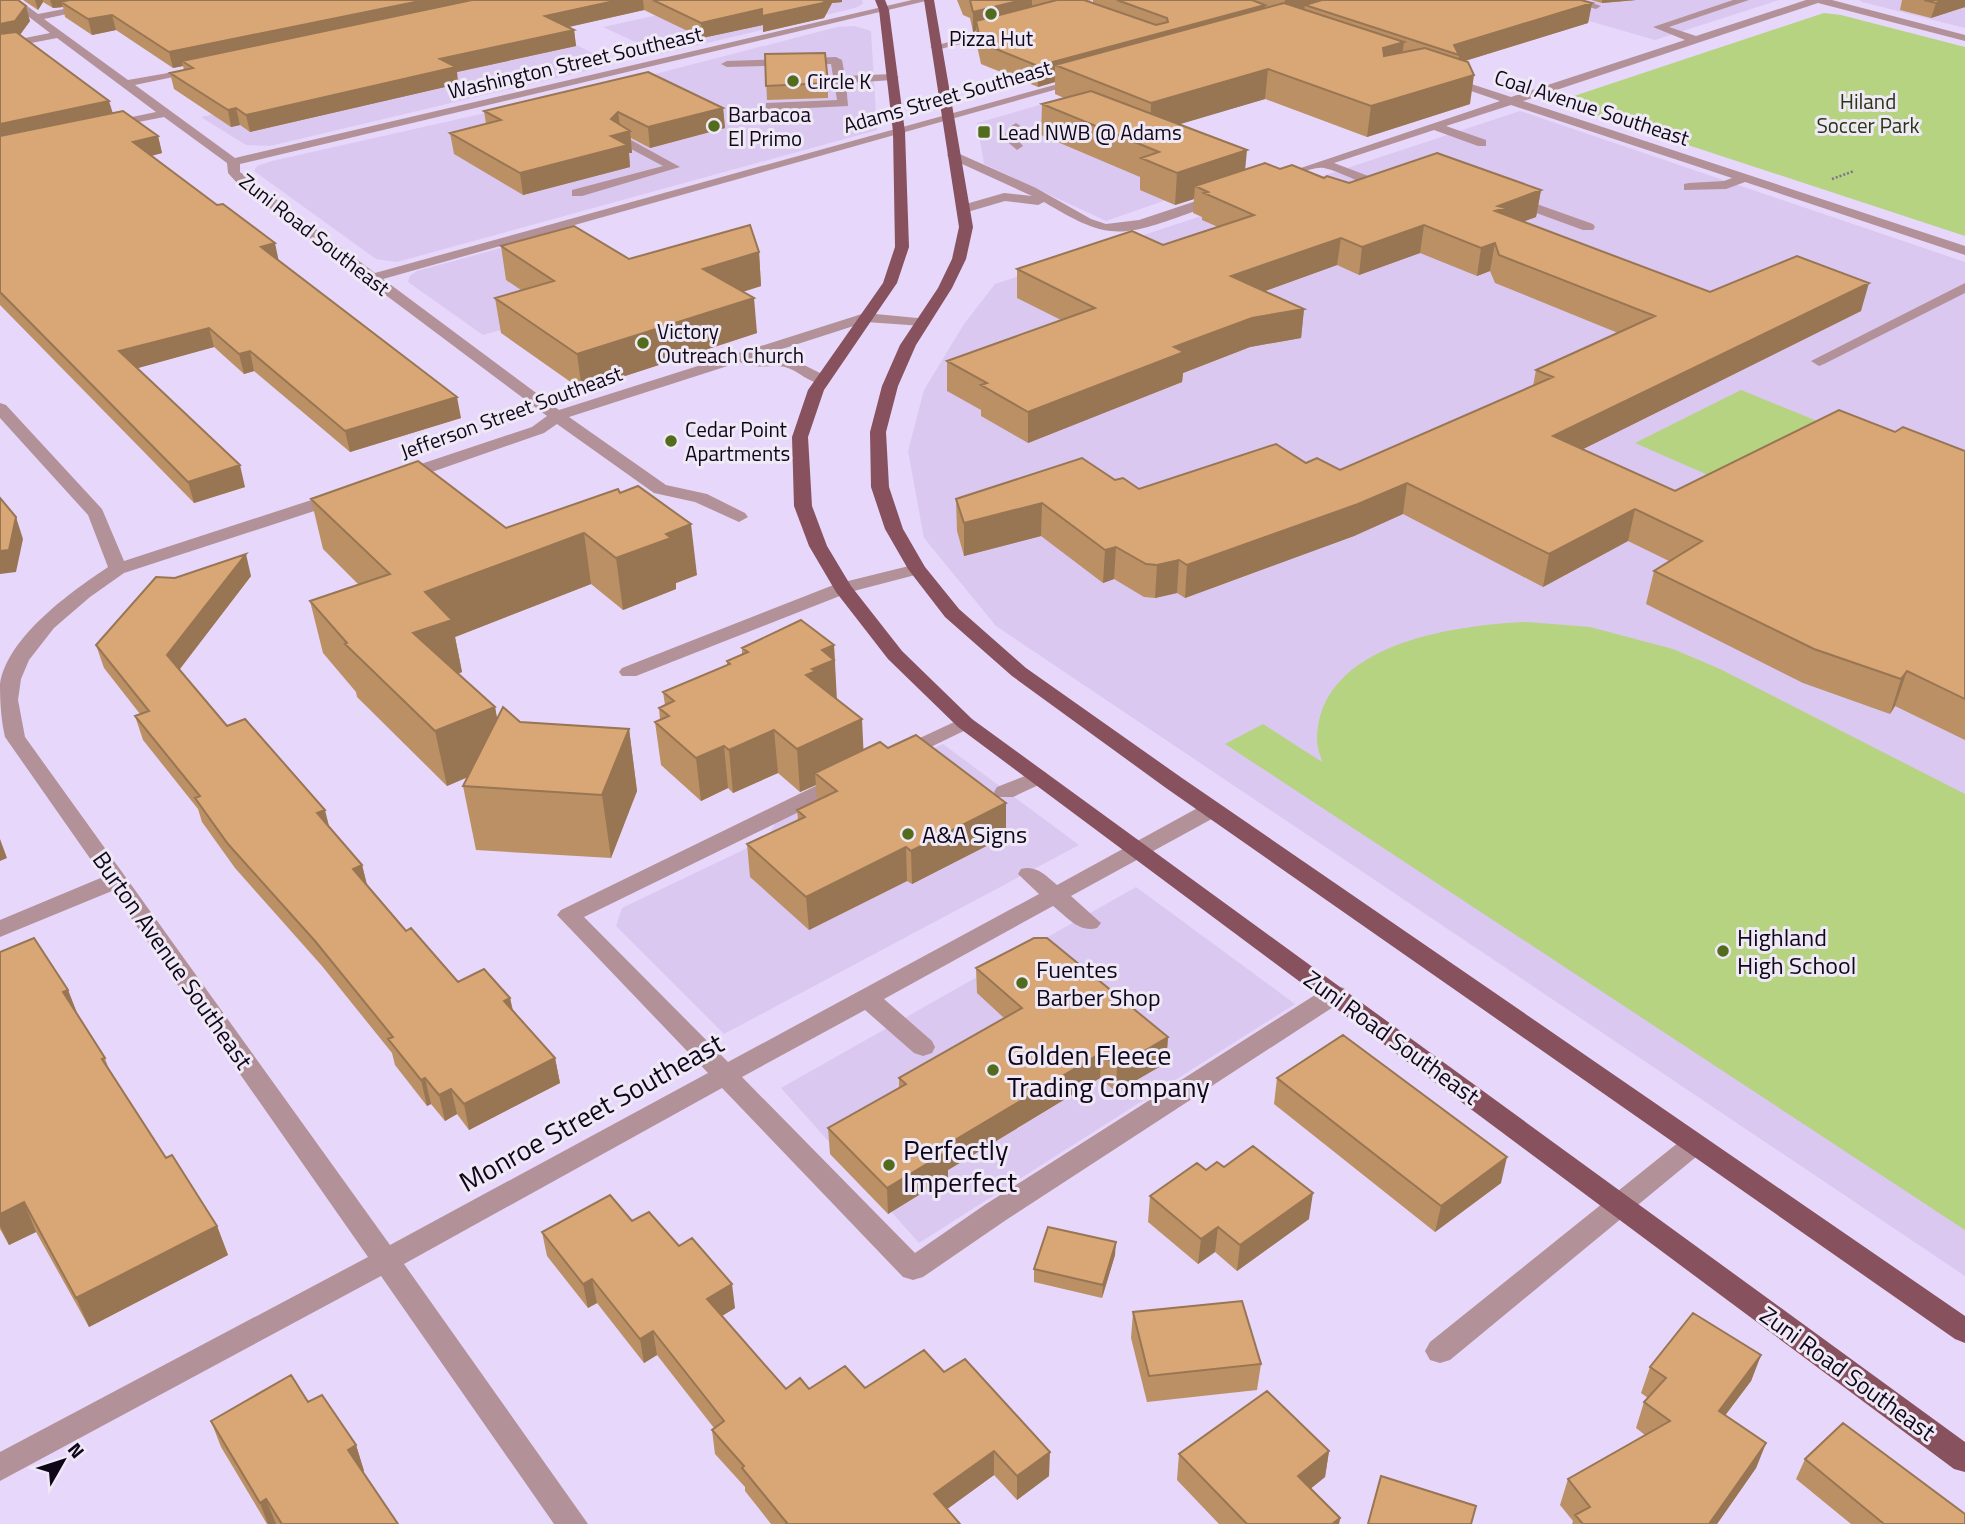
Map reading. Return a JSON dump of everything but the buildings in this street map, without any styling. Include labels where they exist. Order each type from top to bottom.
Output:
[{"type":"main road","points":[[927,0],[966,228],[959,259],[945,288],[908,345],[890,386],[878,432],[880,487],[894,529],[917,569],[952,613],[1019,671],[1211,810],[1965,1331]]},
{"type":"main road","name":"Zuni Road Southeast","points":[[882,5],[900,132],[902,247],[890,283],[816,390],[800,438],[803,506],[818,546],[843,588],[895,654],[965,723],[1965,1459]]},
{"type":"street","name":"Zuni Road Southeast","points":[[12,0],[233,162],[234,173],[244,183],[557,416],[660,489],[701,498],[739,517]]},
{"type":"street","points":[[37,17],[126,0]]},
{"type":"street","name":"Washington Street Southeast","points":[[233,162],[798,30],[882,5],[927,0]]},
{"type":"street","points":[[1569,0],[1596,6]]},
{"type":"street","points":[[1696,40],[1658,27],[1744,0]]},
{"type":"street","points":[[1270,180],[1818,0],[1965,38]]},
{"type":"street","points":[[1760,3],[1786,10]]},
{"type":"street","points":[[772,19],[798,30]]},
{"type":"street","points":[[936,47],[1013,28]]},
{"type":"street","points":[[0,46],[60,34]]},
{"type":"street","points":[[678,47],[694,54]]},
{"type":"street","points":[[1611,54],[1633,60]]},
{"type":"street","points":[[727,64],[836,60],[844,103],[770,106]]},
{"type":"street","points":[[128,83],[210,66]]},
{"type":"street","name":"Coal Avenue Southeast","points":[[1430,74],[1965,251]]},
{"type":"street","name":"Adams Street Southeast","points":[[372,278],[1094,76]]},
{"type":"street","points":[[840,80],[892,77]]},
{"type":"street","points":[[1461,84],[1484,77]]},
{"type":"street","points":[[1015,99],[1033,106]]},
{"type":"street","points":[[88,130],[166,113]]},
{"type":"street","points":[[1434,126],[1482,143]]},
{"type":"street","points":[[1016,127],[1011,132],[1010,139],[1017,146]]},
{"type":"street","points":[[622,139],[708,185]]},
{"type":"street","points":[[801,147],[818,155]]},
{"type":"street","points":[[953,155],[1067,212],[1095,225],[1112,229],[1129,227],[1232,193]]},
{"type":"street","points":[[1322,163],[1371,182],[1407,169]]},
{"type":"street","points":[[740,165],[755,172]]},
{"type":"street","points":[[610,212],[578,193],[674,167]]},
{"type":"street","points":[[1689,187],[1726,185],[1744,178]]},
{"type":"street","points":[[1493,192],[1588,227]]},
{"type":"street","points":[[964,209],[1004,197],[1054,204]]},
{"type":"street","points":[[1067,212],[1087,206]]},
{"type":"street","points":[[511,226],[526,235]]},
{"type":"street","points":[[442,259],[456,268]]},
{"type":"street","points":[[1819,361],[1965,287]]},
{"type":"street","name":"Jefferson Street Southeast","points":[[383,482],[538,430],[557,416],[865,317],[923,322]]},
{"type":"street","points":[[721,363],[761,360],[789,363],[822,380]]},
{"type":"street","points":[[0,408],[96,513],[118,569],[357,491]]},
{"type":"street","name":"Burton Avenue Southeast","points":[[118,569],[60,610],[34,640],[15,669],[8,699],[15,737],[572,1524]]},
{"type":"street","points":[[629,671],[843,588],[917,569]]},
{"type":"street","points":[[965,723],[569,915],[913,1269],[996,1212],[1335,994]]},
{"type":"street","points":[[1005,792],[1038,777]]},
{"type":"street","name":"Monroe Street Southeast","points":[[0,1467],[385,1261],[1211,810]]},
{"type":"street","points":[[1029,874],[1089,923]]},
{"type":"street","points":[[0,929],[117,880]]},
{"type":"street","points":[[867,998],[923,1047]]},
{"type":"street","points":[[1440,1351],[1693,1145]]},
{"type":"path","points":[[1837,177],[1854,171]]},
{"type":"shaded area","points":[[713,0],[862,0],[863,4],[661,54],[603,27],[717,2]]},
{"type":"shaded area","points":[[1516,0],[1779,0],[1655,40]]},
{"type":"shaded area","points":[[1859,0],[1965,0],[1965,28],[1862,2]]},
{"type":"shaded area","points":[[854,26],[871,31],[877,130],[397,262],[376,259],[254,171],[257,166],[272,161],[632,80],[837,27]]},
{"type":"shaded area","points":[[1281,35],[1375,65],[1136,138],[1232,177],[1106,221],[984,164],[977,123]]},
{"type":"shaded area","points":[[560,37],[615,64],[270,146],[246,145],[201,117]]},
{"type":"shaded area","name":"Highland High School","points":[[1520,111],[1965,262],[1965,1276],[996,626],[924,538],[908,451],[924,390],[964,324],[995,284]]},
{"type":"shaded area","points":[[578,227],[669,282],[483,335],[408,282],[410,276],[417,271]]},
{"type":"shaded area","points":[[943,744],[1079,845],[724,1034],[616,926],[622,908],[768,838],[775,823]]},
{"type":"shaded area","points":[[1136,887],[1295,1004],[919,1243],[781,1088]]},
{"type":"green space","name":"Hiland Soccer Park","points":[[1824,13],[1965,47],[1965,236],[1563,104],[1565,99]]},
{"type":"green space","points":[[1741,390],[1822,423],[1717,479],[1635,443]]},
{"type":"green space","points":[[1527,622],[1590,627],[1673,649],[1720,669],[1965,794],[1965,1230],[1225,744],[1263,724],[1322,762],[1317,741],[1323,708],[1340,681],[1364,661],[1395,646],[1429,635],[1464,628]]},
{"type":"place","name":"Pizza Hut","points":[[991,14]]},
{"type":"place","name":"Circle K","points":[[793,81]]},
{"type":"place","name":"Barbacoa El Primo","points":[[714,126]]},
{"type":"place","name":"Lead NWB @ Adams","points":[[984,132]]},
{"type":"place","name":"Victory Outreach Church","points":[[643,343]]},
{"type":"place","name":"Cedar Point Apartments","points":[[671,441]]},
{"type":"place","name":"A&A Signs","points":[[908,834]]},
{"type":"place","name":"Highland High School","points":[[1723,951]]},
{"type":"place","name":"Fuentes Barber Shop","points":[[1022,983]]},
{"type":"place","name":"Golden Fleece Trading Company","points":[[993,1070]]},
{"type":"place","name":"Perfectly Imperfect","points":[[889,1165]]}]
